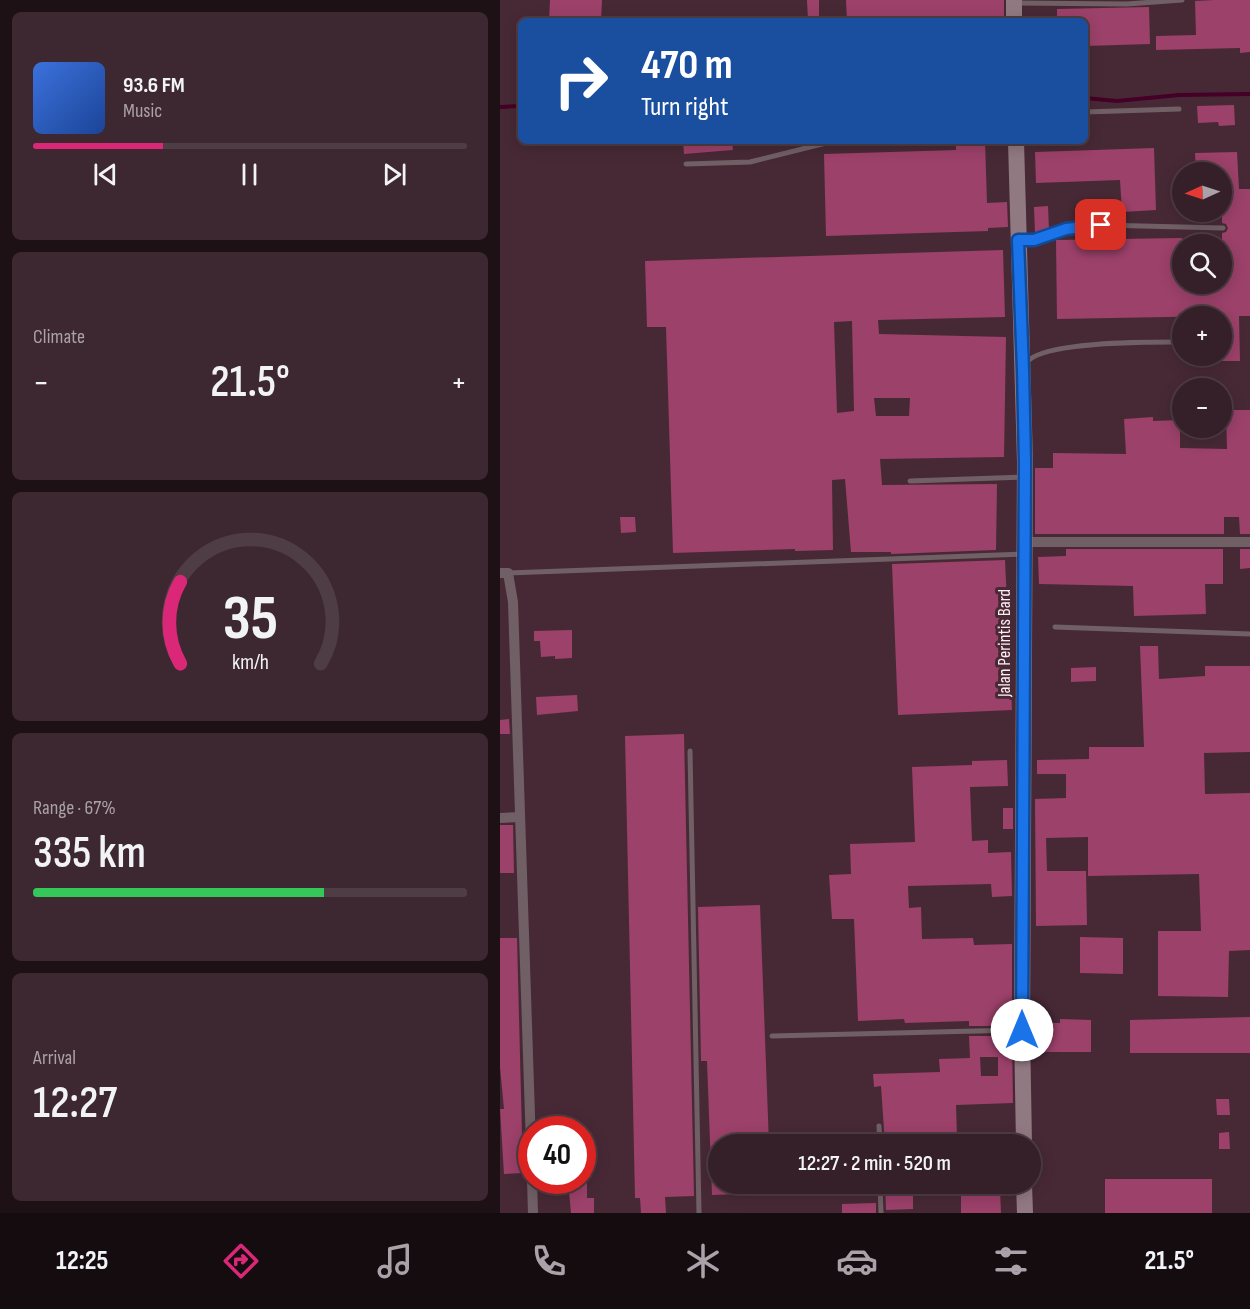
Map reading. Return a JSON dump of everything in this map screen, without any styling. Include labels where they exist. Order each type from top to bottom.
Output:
[{"type":"street","points":[[1014,2],[1014,18]]},
{"type":"street","name":"Jalan Perintis Bard","points":[[1016,144],[1025,477],[1022,1030],[1024,1134]]},
{"type":"street","points":[[1024,548],[1250,542]]},
{"type":"street","points":[[504,573],[513,602],[530,1116]]},
{"type":"street","points":[[500,818],[520,817]]},
{"type":"street","points":[[532,1194],[533,1213]]},
{"type":"street","points":[[1024,1194],[1025,1213]]},
{"type":"lane","points":[[1014,2],[1127,4],[1182,0]]},
{"type":"lane","points":[[1088,112],[1179,109]]},
{"type":"lane","points":[[686,164],[750,162],[822,144]]},
{"type":"lane","points":[[1018,240],[1034,240],[1066,229],[1101,225],[1223,228]]},
{"type":"lane","points":[[1023,370],[1029,359],[1053,350],[1089,345],[1172,342]]},
{"type":"lane","points":[[910,481],[1025,477]]},
{"type":"lane","points":[[504,573],[1024,548]]},
{"type":"lane","points":[[1055,627],[1250,634]]},
{"type":"lane","points":[[690,751],[699,1213]]},
{"type":"lane","points":[[772,1036],[1022,1030]]},
{"type":"lane","points":[[879,1126],[879,1134]]},
{"type":"lane","points":[[880,1194],[881,1213]]},
{"type":"building","points":[[550,0],[602,0],[601,18],[549,18]]},
{"type":"building","points":[[807,0],[819,0],[819,18],[808,18]]},
{"type":"building","points":[[846,0],[1004,0],[1004,18],[847,18]]},
{"type":"building","points":[[1250,0],[1250,52],[1240,53],[1240,48],[1156,50],[1156,36],[1196,35],[1195,1]]},
{"type":"building","points":[[1149,7],[1150,44],[1088,46],[1088,18],[1057,18],[1057,9]]},
{"type":"building","points":[[1234,105],[1235,125],[1219,126],[1218,122],[1198,123],[1197,106]]},
{"type":"building","points":[[683,144],[732,144],[733,150],[684,154]]},
{"type":"building","points":[[956,144],[985,144],[987,203],[1007,202],[1008,227],[988,228],[988,231],[826,236],[824,154],[956,150]]},
{"type":"building","points":[[1154,148],[1156,210],[1122,212],[1120,180],[1036,183],[1035,152]]},
{"type":"building","points":[[1237,152],[1239,189],[1250,189],[1250,316],[1239,316],[1240,361],[1232,361],[1232,306],[1172,306],[1172,317],[1057,319],[1056,240],[1172,238],[1172,294],[1232,294],[1232,234],[1222,234],[1228,228],[1222,222],[1232,222],[1232,162],[1195,162],[1195,153]]},
{"type":"building","points":[[1048,206],[1049,230],[1035,233],[1034,207]]},
{"type":"building","points":[[1003,250],[1005,317],[878,320],[879,334],[1006,337],[1004,457],[880,459],[882,485],[997,484],[996,550],[891,554],[891,552],[851,552],[845,479],[832,480],[833,550],[673,553],[666,327],[647,327],[645,261]],"holes":[[[852,321],[854,411],[837,413],[834,322]],[[874,398],[910,398],[909,416],[876,416]]]},
{"type":"building","points":[[1232,410],[1250,410],[1250,534],[1240,534],[1239,517],[1224,517],[1224,534],[1035,534],[1035,468],[1053,468],[1053,453],[1126,454],[1124,419],[1153,417],[1153,421],[1172,420],[1172,438],[1180,438],[1180,448],[1227,449],[1227,438],[1232,438]]},
{"type":"building","points":[[620,517],[635,517],[636,532],[621,533]]},
{"type":"building","points":[[1066,549],[1223,549],[1223,584],[1205,584],[1206,614],[1134,616],[1133,586],[1039,584],[1038,557],[1066,556]]},
{"type":"building","points":[[1240,549],[1250,549],[1250,568],[1240,569]]},
{"type":"building","points":[[1005,560],[1012,710],[898,715],[892,564]]},
{"type":"building","points":[[572,630],[572,658],[541,657],[540,641],[534,641],[534,631]]},
{"type":"building","points":[[1140,646],[1158,646],[1159,679],[1205,676],[1205,666],[1250,666],[1250,752],[1204,753],[1205,794],[1250,793],[1250,950],[1229,951],[1228,997],[1158,996],[1158,931],[1201,931],[1199,874],[1088,876],[1088,837],[1046,838],[1047,871],[1086,871],[1087,925],[1036,926],[1035,799],[1066,798],[1066,774],[1037,774],[1037,760],[1089,759],[1089,747],[1144,747]]},
{"type":"building","points":[[1096,667],[1096,681],[1071,682],[1071,668]]},
{"type":"building","points":[[577,695],[578,711],[537,715],[536,697]]},
{"type":"building","points":[[509,719],[510,734],[500,734],[500,720]]},
{"type":"building","points":[[684,734],[694,1196],[665,1197],[666,1213],[641,1213],[640,1198],[635,1198],[625,736]]},
{"type":"building","points":[[1007,760],[1008,786],[970,787],[972,841],[988,840],[988,853],[1011,852],[1012,896],[992,897],[991,884],[908,886],[909,908],[921,907],[922,939],[973,938],[974,945],[1012,944],[1012,1019],[992,1020],[993,1026],[969,1026],[969,1021],[905,1023],[904,1019],[858,1021],[854,919],[832,919],[829,875],[851,874],[850,844],[915,842],[912,767],[972,765],[972,761]]},
{"type":"building","points":[[1003,808],[1013,808],[1013,829],[1003,829]]},
{"type":"building","points":[[500,825],[513,825],[514,873],[500,873]]},
{"type":"building","points":[[760,905],[769,1134],[710,1134],[707,1061],[701,1061],[698,907]]},
{"type":"building","points":[[1080,937],[1123,938],[1123,974],[1080,973]]},
{"type":"building","points":[[500,938],[517,938],[522,1116],[518,1116],[518,1173],[504,1174],[500,1109],[504,1109],[500,1067]]},
{"type":"building","points":[[1250,1017],[1250,1053],[1130,1053],[1130,1020]]},
{"type":"building","points":[[1060,1019],[1091,1020],[1091,1052],[1037,1052],[1037,1023],[1060,1023]]},
{"type":"building","points":[[969,1036],[993,1036],[993,1039],[1012,1038],[1013,1103],[956,1105],[957,1134],[884,1134],[881,1086],[874,1087],[873,1074],[940,1072],[939,1059],[970,1058]],"holes":[[[980,1057],[998,1057],[998,1076],[981,1076]]]},
{"type":"building","points":[[1216,1099],[1229,1099],[1230,1115],[1217,1115]]},
{"type":"building","points":[[1229,1132],[1230,1149],[1219,1149],[1219,1133]]},
{"type":"building","points":[[1105,1179],[1212,1179],[1212,1213],[1105,1213]]},
{"type":"building","points":[[569,1194],[587,1194],[587,1198],[594,1198],[594,1213],[571,1213]]},
{"type":"building","points":[[885,1194],[913,1194],[913,1209],[886,1210]]},
{"type":"building","points":[[961,1194],[1000,1194],[1001,1213],[961,1213]]},
{"type":"building","points":[[876,1203],[876,1213],[842,1213],[842,1204]]},
{"type":"waterway","points":[[1088,98],[1117,101],[1179,95],[1251,94]]},
{"type":"waterway","points":[[500,107],[518,106]]},
{"type":"route","points":[[1022,1030],[1025,462],[1018,240],[1034,240],[1066,229],[1101,225]]}]
